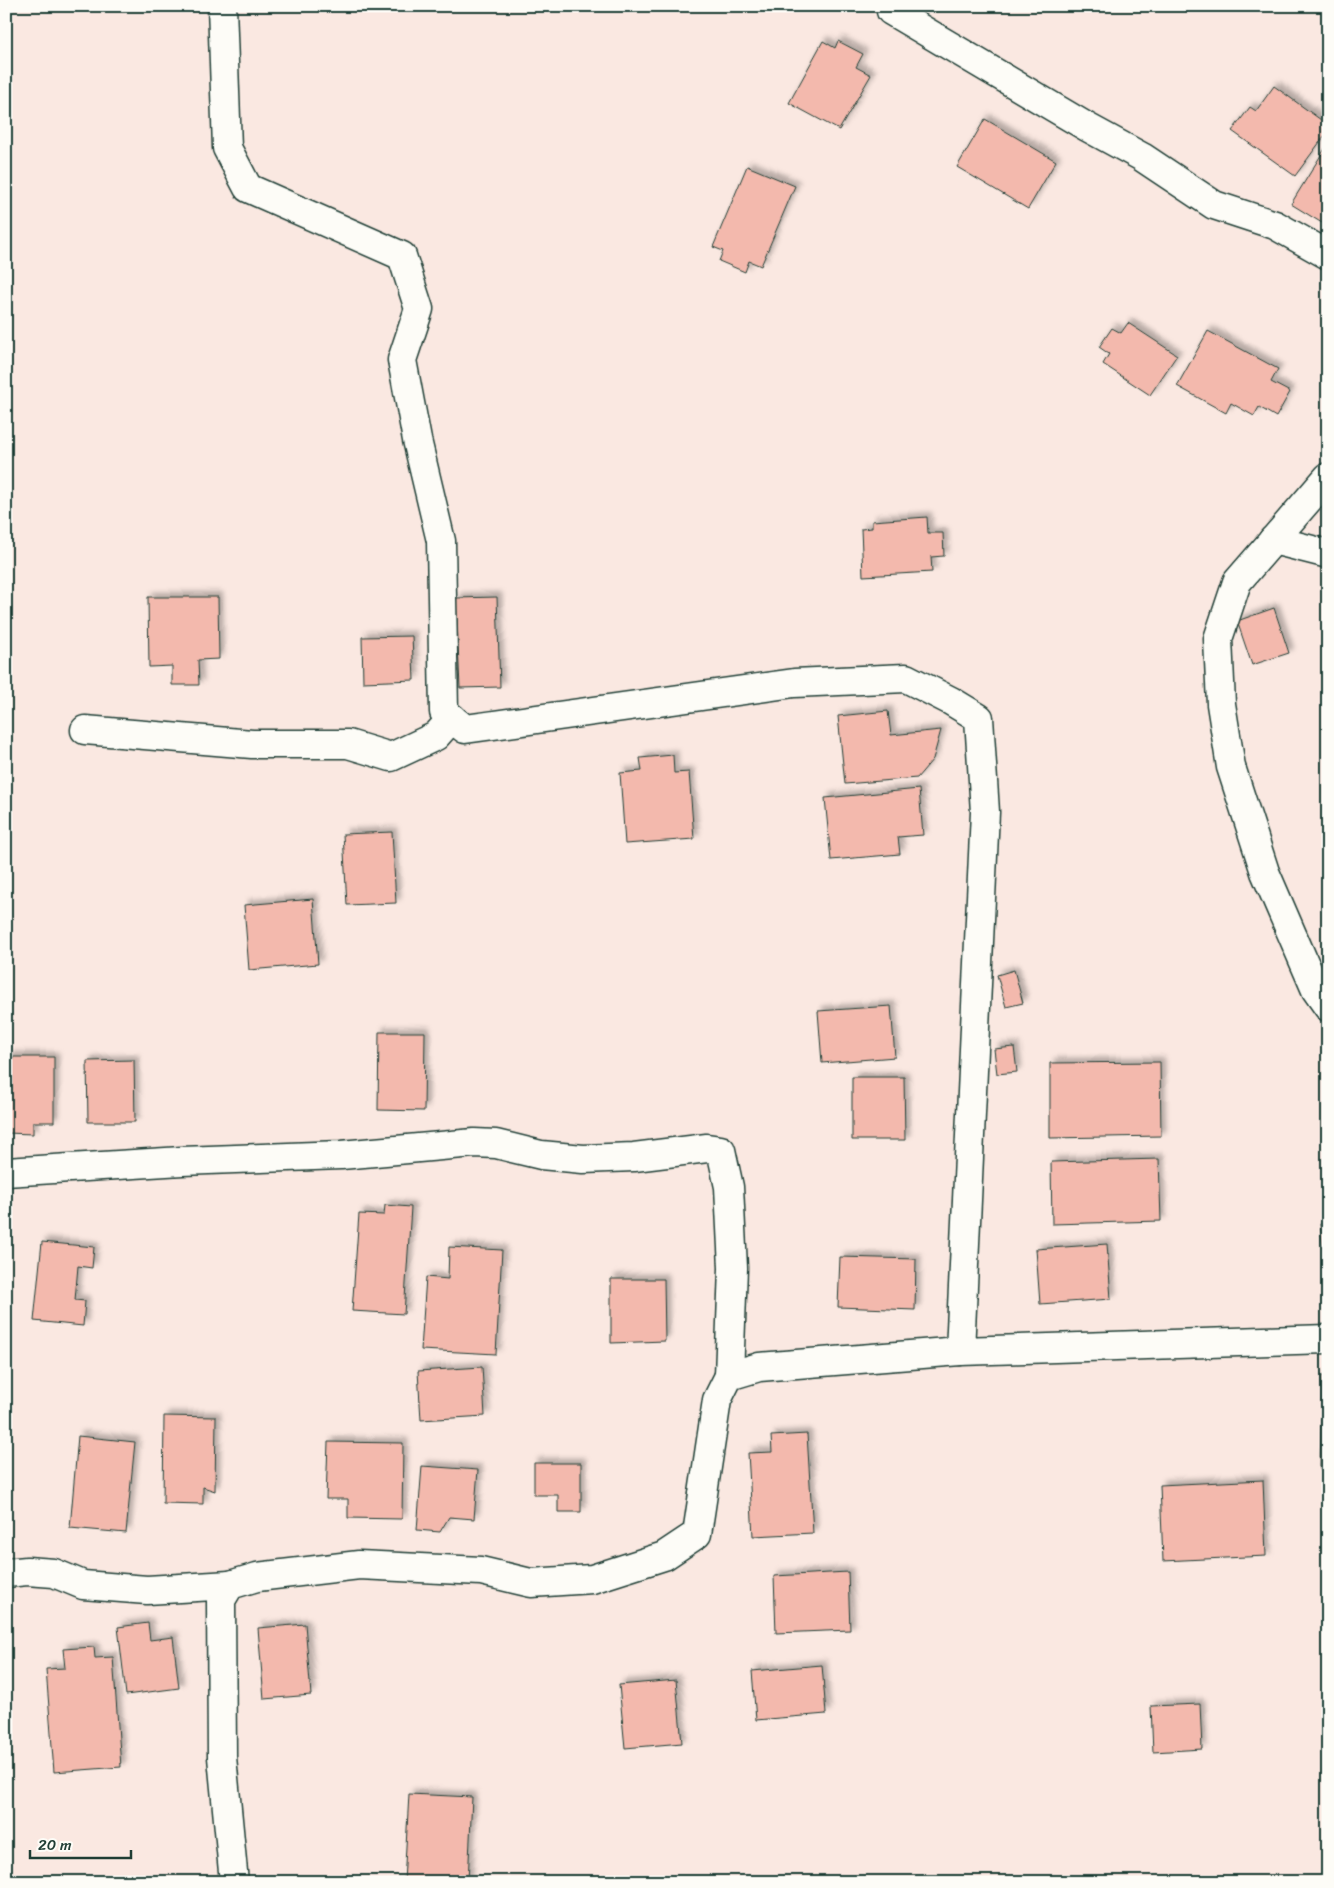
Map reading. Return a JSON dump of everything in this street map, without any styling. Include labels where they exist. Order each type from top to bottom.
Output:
[{"type":"street","points":[[222,6],[227,148],[248,188],[402,256],[418,309],[402,360],[417,440],[441,541],[444,712],[465,728],[794,683],[906,678],[979,718],[986,812],[960,1351]]},
{"type":"street","points":[[891,11],[1087,127],[1142,157],[1214,206],[1275,225],[1328,255]]},
{"type":"street","points":[[1328,477],[1237,582],[1218,638],[1221,704],[1231,767],[1265,872],[1316,990],[1328,1007]]},
{"type":"street","points":[[1273,540],[1328,554]]},
{"type":"street","points":[[85,730],[252,744],[348,744],[391,757],[436,736],[452,718]]},
{"type":"street","points":[[6,1172],[182,1161],[341,1155],[474,1143],[496,1144],[541,1155],[583,1159],[634,1156],[707,1148],[721,1150],[729,1187],[733,1268],[729,1376],[717,1400],[697,1534],[664,1556],[592,1579],[531,1583],[481,1571],[360,1565],[257,1577],[230,1585],[147,1590],[83,1585],[54,1573],[27,1571],[6,1573]]},
{"type":"street","points":[[729,1376],[759,1367],[960,1351],[1328,1339]]},
{"type":"street","points":[[230,1585],[221,1600],[222,1757],[234,1882]]},
{"type":"building","points":[[823,41],[835,48],[838,41],[863,54],[856,67],[871,75],[839,130],[789,103]]},
{"type":"building","points":[[1274,86],[1328,125],[1328,131],[1295,176],[1232,131],[1250,107],[1256,111]]},
{"type":"building","points":[[985,119],[1056,161],[1028,209],[957,167]]},
{"type":"building","points":[[1326,147],[1328,214],[1322,223],[1291,204]]},
{"type":"building","points":[[747,166],[795,186],[761,266],[749,261],[745,272],[719,261],[723,251],[713,247]]},
{"type":"building","points":[[1128,323],[1177,355],[1150,395],[1103,364],[1109,354],[1099,347],[1112,328],[1121,333]]},
{"type":"building","points":[[1208,331],[1278,369],[1271,382],[1290,392],[1276,417],[1259,407],[1254,416],[1231,403],[1226,413],[1177,386]]},
{"type":"building","points":[[927,517],[928,533],[943,533],[944,556],[931,557],[932,572],[863,576],[861,529],[872,528],[872,521]]},
{"type":"building","points":[[148,597],[218,597],[219,659],[198,660],[199,685],[172,685],[172,666],[149,667]]},
{"type":"building","points":[[497,597],[500,687],[460,688],[456,598]]},
{"type":"building","points":[[1274,608],[1289,653],[1252,665],[1237,621]]},
{"type":"building","points":[[412,636],[414,680],[363,682],[362,637]]},
{"type":"building","points":[[888,711],[891,735],[941,730],[933,759],[917,778],[845,784],[838,716]]},
{"type":"building","points":[[673,755],[674,773],[689,772],[694,839],[625,844],[620,773],[642,771],[640,758]]},
{"type":"building","points":[[919,789],[923,835],[898,837],[900,854],[831,860],[825,798]]},
{"type":"building","points":[[392,832],[396,903],[347,905],[343,834]]},
{"type":"building","points":[[313,899],[318,964],[249,970],[244,905]]},
{"type":"building","points":[[1014,970],[1023,1003],[1006,1007],[997,975]]},
{"type":"building","points":[[891,1006],[895,1057],[822,1063],[818,1011]]},
{"type":"building","points":[[379,1032],[425,1032],[424,1111],[378,1110]]},
{"type":"building","points":[[1014,1047],[1017,1072],[997,1074],[994,1049]]},
{"type":"building","points":[[6,1057],[54,1057],[54,1122],[33,1122],[33,1134],[6,1133]]},
{"type":"building","points":[[134,1060],[135,1122],[88,1122],[87,1061]]},
{"type":"building","points":[[1160,1062],[1161,1136],[1050,1138],[1050,1063]]},
{"type":"building","points":[[852,1077],[904,1077],[905,1140],[852,1140]]},
{"type":"building","points":[[1159,1159],[1161,1221],[1052,1224],[1051,1162]]},
{"type":"building","points":[[385,1205],[411,1207],[404,1314],[352,1311],[359,1214],[384,1215]]},
{"type":"building","points":[[1328,1223],[1328,1294],[1320,1224]]},
{"type":"building","points":[[42,1242],[94,1247],[92,1268],[78,1266],[75,1300],[85,1301],[83,1326],[34,1321]]},
{"type":"building","points":[[1107,1244],[1111,1299],[1040,1304],[1036,1249]]},
{"type":"building","points":[[449,1247],[502,1250],[496,1354],[421,1350],[426,1277],[448,1279]]},
{"type":"building","points":[[840,1257],[916,1259],[915,1310],[838,1307]]},
{"type":"building","points":[[611,1279],[664,1279],[665,1341],[611,1343]]},
{"type":"building","points":[[482,1367],[485,1416],[421,1420],[418,1371]]},
{"type":"building","points":[[1322,1376],[1328,1376],[1328,1470],[1320,1470]]},
{"type":"building","points":[[164,1416],[216,1417],[215,1491],[203,1487],[203,1504],[163,1503]]},
{"type":"building","points":[[807,1434],[813,1533],[753,1536],[748,1453],[772,1452],[771,1436]]},
{"type":"building","points":[[78,1436],[135,1442],[126,1533],[70,1528]]},
{"type":"building","points":[[328,1442],[403,1443],[402,1519],[348,1518],[348,1499],[326,1499]]},
{"type":"building","points":[[534,1463],[581,1463],[581,1512],[558,1512],[558,1495],[534,1495]]},
{"type":"building","points":[[422,1466],[478,1470],[474,1519],[449,1517],[440,1532],[417,1530]]},
{"type":"building","points":[[1263,1480],[1266,1556],[1163,1561],[1160,1485]]},
{"type":"building","points":[[848,1572],[850,1630],[776,1633],[774,1576]]},
{"type":"building","points":[[148,1623],[150,1640],[173,1637],[179,1688],[126,1695],[118,1627]]},
{"type":"building","points":[[305,1624],[311,1695],[264,1699],[258,1628]]},
{"type":"building","points":[[94,1647],[95,1658],[113,1657],[121,1767],[54,1772],[46,1669],[65,1668],[63,1649]]},
{"type":"building","points":[[822,1665],[826,1714],[756,1720],[752,1671]]},
{"type":"building","points":[[676,1680],[682,1743],[625,1748],[619,1685]]},
{"type":"building","points":[[1200,1704],[1202,1749],[1153,1752],[1151,1706]]},
{"type":"building","points":[[409,1794],[472,1797],[468,1882],[404,1882]]}]
